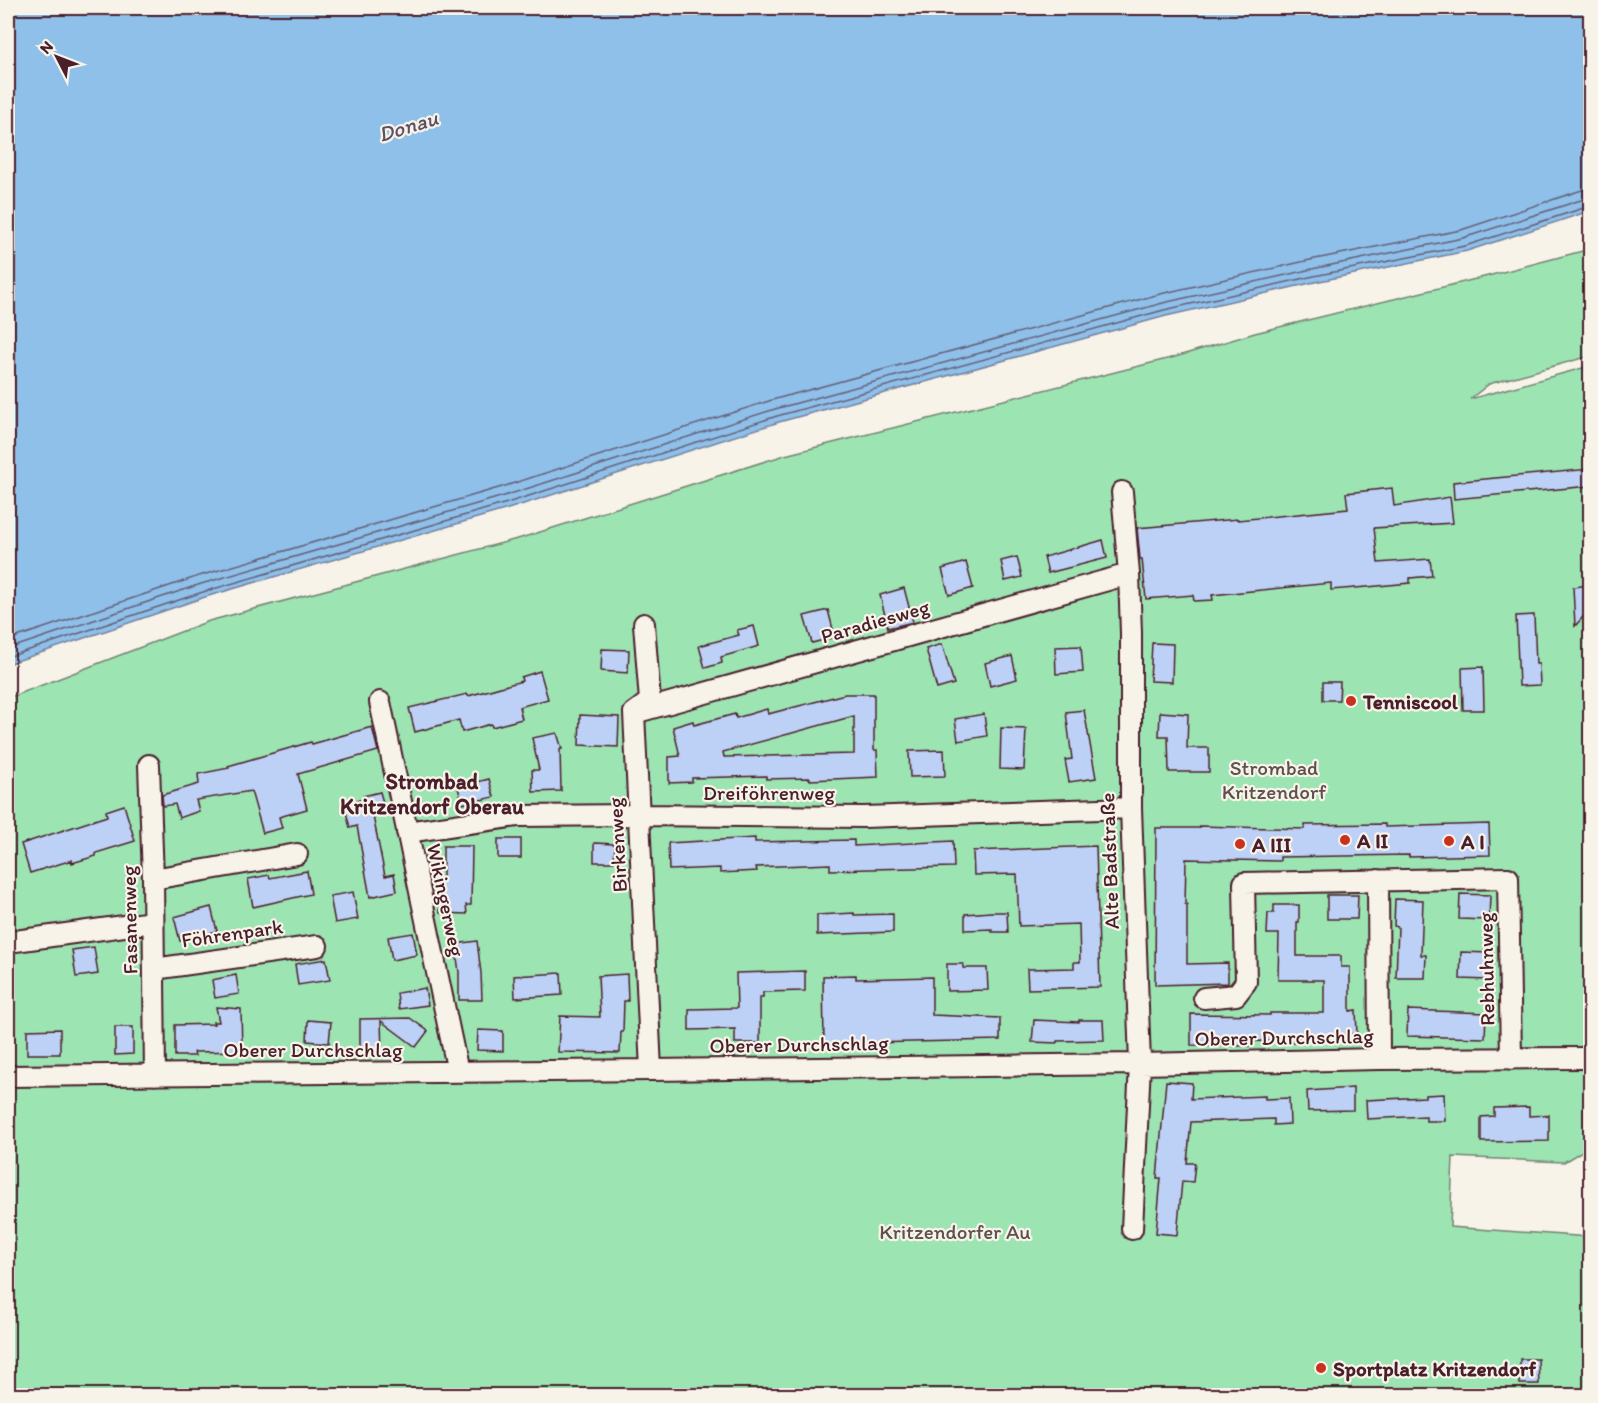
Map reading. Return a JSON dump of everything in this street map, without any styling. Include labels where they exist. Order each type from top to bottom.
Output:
[{"type":"street","name":"Alte Badstraße","points":[[1122,492],[1131,633],[1131,808],[1140,1064],[1132,1229]]},
{"type":"street","name":"Paradiesweg","points":[[634,713],[1129,574]]},
{"type":"street","points":[[634,713],[650,701],[644,624]]},
{"type":"street","name":"Wikingerweg","points":[[380,702],[458,1072]]},
{"type":"street","name":"Birkenweg","points":[[634,713],[651,1070]]},
{"type":"street","name":"Fasanenweg","points":[[149,765],[155,1075]]},
{"type":"street","name":"Dreiföhrenweg","points":[[407,832],[517,816],[864,817],[1131,808]]},
{"type":"street","points":[[153,879],[297,854]]},
{"type":"street","name":"Rebhuhnweg","points":[[1378,880],[1509,878],[1511,1059]]},
{"type":"street","points":[[1204,998],[1236,995],[1246,982],[1244,883],[1378,880],[1378,1059]]},
{"type":"street","points":[[8,942],[153,922]]},
{"type":"street","name":"Föhrenpark","points":[[154,969],[317,946]]},
{"type":"street","name":"Oberer Durchschlag","points":[[8,1076],[1590,1058]]},
{"type":"green space","points":[[1590,249],[1590,356],[1489,384],[1470,399],[1590,366],[1590,1145],[1564,1162],[1453,1157],[1450,1227],[1590,1237],[1590,1395],[8,1396],[8,698],[209,621],[521,538],[785,455]]},
{"type":"water","name":"Donau","points":[[8,8],[1590,8],[1590,211],[1467,251],[1166,316],[779,422],[508,509],[205,597],[8,664]]},
{"type":"building","points":[[1590,469],[1590,486],[1454,499],[1453,482]]},
{"type":"building","points":[[1392,488],[1394,506],[1450,497],[1453,523],[1374,528],[1378,563],[1430,559],[1432,576],[1410,578],[1410,583],[1367,587],[1331,590],[1331,583],[1212,595],[1213,600],[1194,601],[1193,595],[1146,599],[1137,528],[1348,509],[1346,493]]},
{"type":"building","points":[[1103,540],[1107,558],[1048,573],[1044,557]]},
{"type":"building","points":[[1017,557],[1022,577],[1005,581],[1001,561]]},
{"type":"building","points":[[966,562],[973,588],[949,595],[942,569]]},
{"type":"building","points":[[1590,585],[1590,609],[1575,626],[1573,587]]},
{"type":"building","points":[[904,588],[913,622],[888,628],[880,595]]},
{"type":"building","points":[[828,610],[835,637],[812,643],[804,616]]},
{"type":"building","points":[[1534,615],[1536,664],[1539,664],[1540,685],[1519,686],[1516,616]]},
{"type":"building","points":[[754,626],[759,646],[721,657],[722,663],[705,668],[699,646],[739,635],[737,630]]},
{"type":"building","points":[[1152,643],[1173,644],[1172,682],[1150,681]]},
{"type":"building","points":[[942,644],[954,684],[937,689],[926,649]]},
{"type":"building","points":[[1081,646],[1083,672],[1056,674],[1055,647]]},
{"type":"building","points":[[602,649],[629,650],[628,673],[601,671]]},
{"type":"building","points":[[1012,656],[1017,679],[990,686],[985,663]]},
{"type":"building","points":[[1483,667],[1484,710],[1463,710],[1462,668]]},
{"type":"building","points":[[540,671],[548,699],[519,707],[522,719],[462,732],[459,720],[415,732],[409,708],[467,694],[468,696],[522,681],[521,677]]},
{"type":"building","points":[[1323,682],[1340,682],[1339,700],[1323,700]]},
{"type":"building","points":[[845,694],[874,694],[874,750],[877,750],[878,777],[810,780],[810,778],[766,779],[766,776],[692,778],[692,782],[669,783],[669,757],[680,756],[673,727],[693,721],[694,725],[735,714],[736,718],[767,709],[768,714]],"holes":[[[854,716],[854,754],[724,757],[723,752]]]},
{"type":"building","points":[[1084,710],[1096,778],[1069,782],[1065,760],[1072,759],[1066,712]]},
{"type":"building","points":[[1160,712],[1188,714],[1187,748],[1209,748],[1209,772],[1169,772],[1168,736],[1159,736]]},
{"type":"building","points":[[984,714],[987,736],[958,741],[955,719]]},
{"type":"building","points":[[580,715],[619,717],[618,747],[579,745]]},
{"type":"building","points":[[372,727],[378,751],[298,774],[307,809],[279,817],[282,828],[263,833],[251,791],[196,800],[199,811],[179,818],[175,804],[163,806],[162,795],[199,784],[198,774],[229,768],[228,766],[311,742],[312,744]]},
{"type":"building","points":[[1001,728],[1026,729],[1024,770],[1000,769]]},
{"type":"building","points":[[557,733],[562,749],[560,749],[561,791],[533,792],[532,770],[539,770],[532,738]]},
{"type":"building","points":[[944,750],[945,776],[910,777],[909,751]]},
{"type":"building","points":[[489,779],[494,797],[462,804],[458,787]]},
{"type":"building","points":[[380,792],[386,813],[373,816],[385,876],[394,874],[397,891],[370,897],[357,826],[350,828],[344,804]]},
{"type":"building","points":[[124,805],[135,841],[96,853],[96,856],[72,863],[72,860],[30,873],[21,844],[107,816],[106,811]]},
{"type":"building","points":[[1385,824],[1385,827],[1489,824],[1490,855],[1280,857],[1280,861],[1186,859],[1187,964],[1228,963],[1228,983],[1155,985],[1156,828],[1200,828],[1200,826],[1305,829],[1305,825]]},
{"type":"building","points":[[755,838],[755,842],[854,840],[854,846],[953,841],[954,867],[830,870],[830,864],[756,867],[757,871],[720,873],[720,868],[669,870],[668,843]]},
{"type":"building","points":[[498,839],[521,839],[521,858],[498,858]]},
{"type":"building","points":[[594,843],[615,844],[614,862],[594,862]]},
{"type":"building","points":[[443,846],[472,846],[471,905],[466,905],[467,914],[440,913]]},
{"type":"building","points":[[1096,846],[1100,987],[1028,989],[1027,969],[1074,968],[1074,962],[1080,962],[1079,924],[1019,926],[1017,874],[974,875],[973,851]]},
{"type":"building","points":[[307,871],[311,894],[253,907],[248,879],[269,875],[270,878]]},
{"type":"building","points":[[353,892],[358,919],[335,923],[330,896]]},
{"type":"building","points":[[1460,894],[1490,895],[1489,920],[1459,919]]},
{"type":"building","points":[[1327,895],[1358,895],[1357,919],[1327,919]]},
{"type":"building","points":[[1395,899],[1423,900],[1421,955],[1426,955],[1425,978],[1396,978],[1398,927],[1394,926]]},
{"type":"building","points":[[1274,905],[1299,905],[1297,956],[1341,956],[1341,967],[1350,967],[1350,1011],[1356,1010],[1357,1034],[1299,1037],[1299,1042],[1249,1041],[1249,1046],[1191,1045],[1191,1014],[1324,1013],[1324,980],[1278,980],[1279,934],[1267,934],[1268,913],[1274,913]]},
{"type":"building","points":[[211,907],[217,931],[180,941],[174,917]]},
{"type":"building","points":[[1007,912],[1008,932],[992,932],[992,929],[965,930],[965,914]]},
{"type":"building","points":[[854,913],[854,915],[893,914],[893,932],[817,935],[817,915]]},
{"type":"building","points":[[413,933],[417,955],[392,960],[388,937]]},
{"type":"building","points":[[477,941],[482,1000],[459,1000],[459,972],[455,944]]},
{"type":"building","points":[[94,947],[98,974],[76,977],[72,950]]},
{"type":"building","points":[[1461,952],[1490,953],[1489,980],[1460,979]]},
{"type":"building","points":[[326,959],[330,980],[298,985],[295,964]]},
{"type":"building","points":[[947,964],[963,964],[963,968],[987,968],[988,990],[947,991]]},
{"type":"building","points":[[805,971],[805,991],[763,992],[763,997],[760,997],[760,1043],[735,1043],[735,1029],[689,1030],[689,1009],[737,1008],[736,973]]},
{"type":"building","points":[[561,973],[562,995],[515,998],[514,976]]},
{"type":"building","points":[[627,974],[628,1001],[624,1001],[620,1053],[558,1052],[560,1016],[600,1017],[598,976]]},
{"type":"building","points":[[236,975],[239,994],[215,998],[212,980]]},
{"type":"building","points":[[856,975],[856,979],[932,977],[932,1015],[1000,1018],[1000,1040],[824,1044],[823,976]]},
{"type":"building","points":[[425,988],[428,1005],[399,1009],[397,993]]},
{"type":"building","points":[[216,1007],[241,1009],[242,1051],[194,1052],[195,1056],[175,1056],[175,1025],[219,1022]]},
{"type":"building","points":[[1408,1010],[1486,1013],[1485,1038],[1407,1036]]},
{"type":"building","points":[[410,1018],[428,1031],[416,1047],[381,1021],[382,1051],[360,1051],[360,1019]]},
{"type":"building","points":[[308,1020],[331,1022],[329,1043],[307,1041]]},
{"type":"building","points":[[1034,1020],[1079,1022],[1079,1020],[1103,1020],[1104,1040],[1032,1042]]},
{"type":"building","points":[[115,1027],[133,1027],[133,1054],[115,1055]]},
{"type":"building","points":[[60,1029],[60,1054],[27,1054],[27,1030]]},
{"type":"building","points":[[478,1030],[503,1031],[503,1051],[477,1050]]},
{"type":"building","points":[[1166,1081],[1192,1083],[1191,1099],[1265,1096],[1265,1099],[1289,1098],[1290,1124],[1274,1125],[1274,1119],[1191,1122],[1187,1163],[1195,1163],[1193,1182],[1182,1181],[1177,1235],[1156,1233],[1161,1178],[1157,1178]]},
{"type":"building","points":[[1353,1088],[1353,1110],[1308,1111],[1307,1091]]},
{"type":"building","points":[[1444,1094],[1445,1121],[1426,1121],[1426,1116],[1367,1119],[1366,1100]]},
{"type":"building","points":[[1529,1107],[1529,1116],[1549,1115],[1549,1141],[1481,1142],[1481,1117],[1494,1116],[1494,1108]]},
{"type":"building","points":[[1520,1359],[1538,1359],[1539,1384],[1520,1384]]},
{"type":"place","name":"Tenniscool","points":[[1351,701]]},
{"type":"place","name":"A II","points":[[1345,840]]},
{"type":"place","name":"A I","points":[[1449,841]]},
{"type":"place","name":"A III","points":[[1240,844]]},
{"type":"place","name":"Sportplatz Kritzendorf","points":[[1321,1368]]},
{"type":"district","name":"Strombad Kritzendorf Oberau","points":[[432,794]]},
{"type":"park label","name":"Strombad Kritzendorf","points":[[1274,779]]},
{"type":"park label","name":"Kritzendorfer Au","points":[[955,1231]]}]
